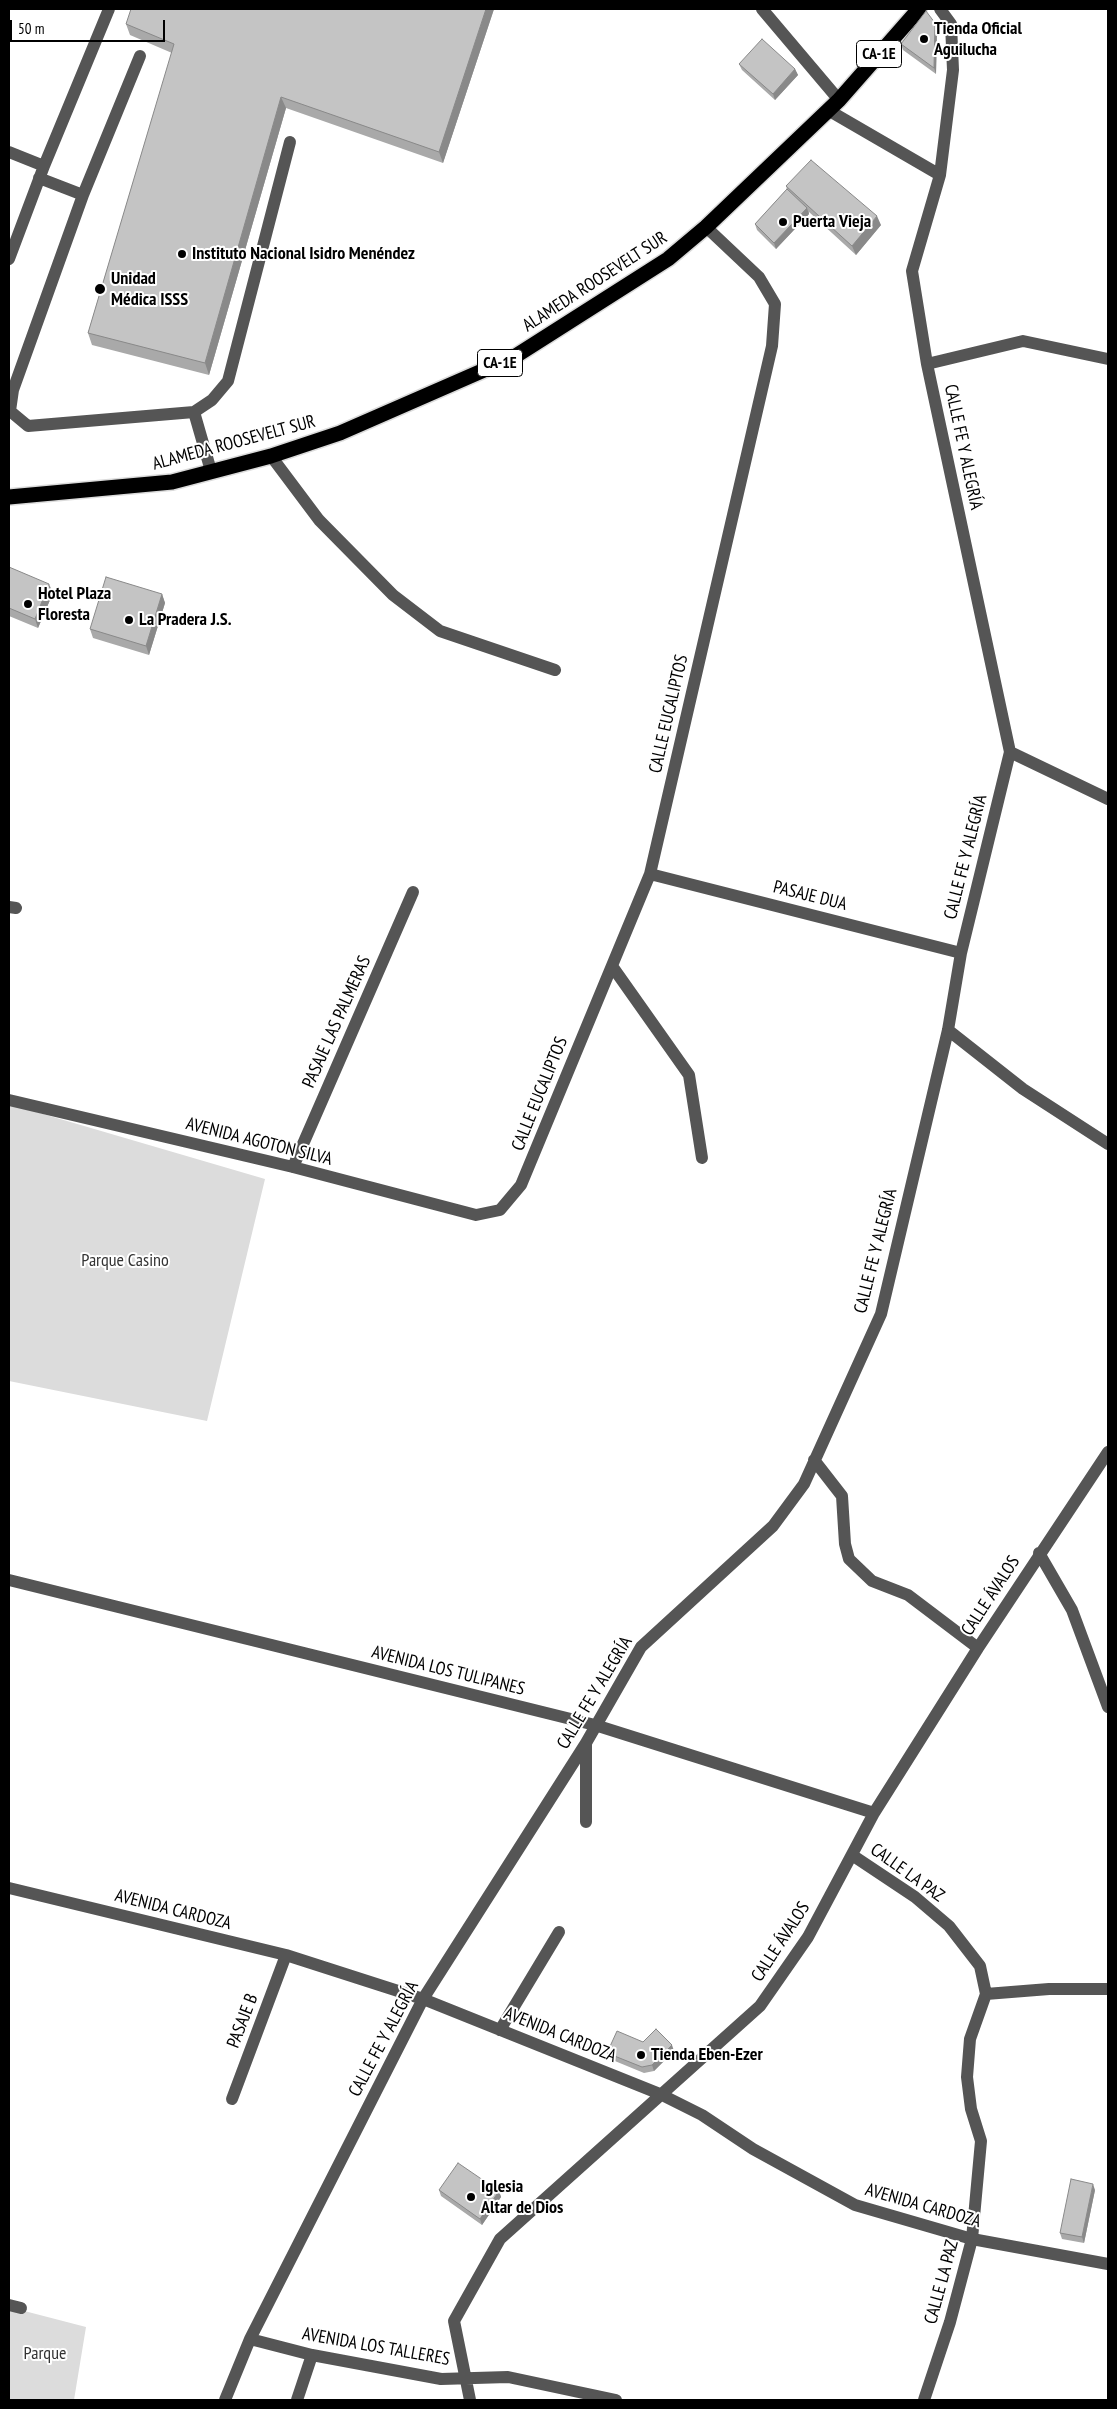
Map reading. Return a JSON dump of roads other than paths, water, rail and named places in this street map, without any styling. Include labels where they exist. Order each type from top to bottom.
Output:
[{"type":"highway","name":"ALAMEDA ROOSEVELT SUR","points":[[9,497],[172,482],[271,456],[340,433],[514,357],[668,260],[706,227],[833,105],[919,9]]},
{"type":"street","points":[[9,259],[39,178],[109,9]]},
{"type":"street","points":[[762,9],[833,105],[940,176]]},
{"type":"street","name":"CALLE FE Y ALEGRÍA","points":[[226,2400],[250,2339],[423,1999],[586,1743],[641,1646],[772,1526],[804,1484],[881,1314],[948,1030],[962,952],[1010,752],[927,364],[912,271],[940,176],[953,70],[951,24],[940,9]]},
{"type":"street","points":[[140,56],[83,195],[13,390],[10,411],[28,426],[194,412],[212,400],[228,381],[290,142]]},
{"type":"street","points":[[9,152],[44,166]]},
{"type":"street","points":[[39,178],[83,195]]},
{"type":"street","name":"CALLE EUCALIPTOS","points":[[500,1210],[521,1185],[650,874],[772,346],[775,304],[759,277],[706,227]]},
{"type":"street","points":[[927,364],[1023,341],[1108,359]]},
{"type":"street","points":[[194,412],[211,472]]},
{"type":"street","points":[[271,456],[319,520],[393,595],[440,631],[555,670]]},
{"type":"street","points":[[1010,752],[1108,799]]},
{"type":"street","name":"PASAJE DUA","points":[[650,874],[962,952]]},
{"type":"street","name":"PASAJE LAS PALMERAS","points":[[293,1167],[414,892]]},
{"type":"street","points":[[612,966],[688,1075],[702,1158]]},
{"type":"street","points":[[948,1030],[1023,1089],[1108,1144]]},
{"type":"street","name":"AVENIDA AGOTON SILVA","points":[[9,1100],[293,1167],[476,1215],[500,1210]]},
{"type":"street","name":"CALLE ÁVALOS","points":[[470,2400],[454,2322],[500,2239],[760,2006],[808,1937],[874,1813],[1039,1553],[1108,1452]]},
{"type":"street","points":[[814,1460],[842,1496],[845,1544],[849,1559],[872,1580],[908,1595],[978,1648]]},
{"type":"street","points":[[1039,1553],[1072,1610],[1108,1707]]},
{"type":"street","name":"AVENIDA LOS TULIPANES","points":[[9,1580],[595,1725],[874,1813]]},
{"type":"street","points":[[586,1743],[586,1822]]},
{"type":"street","name":"CALLE LA PAZ","points":[[852,1855],[915,1897],[949,1926],[980,1966],[986,1994],[970,2038],[967,2077],[971,2109],[981,2141],[972,2239],[950,2322],[924,2400]]},
{"type":"street","name":"AVENIDA CARDOZA","points":[[9,1888],[286,1955],[423,1999],[660,2094],[702,2115],[753,2149],[855,2205],[972,2239],[1108,2264]]},
{"type":"street","points":[[500,2030],[559,1932]]},
{"type":"street","name":"PASAJE B","points":[[232,2099],[286,1955]]},
{"type":"street","points":[[986,1994],[1049,1988],[1108,1989]]},
{"type":"street","name":"AVENIDA LOS TALLERES","points":[[250,2339],[312,2355],[441,2379],[508,2377],[616,2400]]},
{"type":"street","points":[[297,2400],[312,2355]]},
{"type":"place","name":"Tienda Oficial Aguilucha","points":[[924,39]]},
{"type":"place","name":"Puerta Vieja","points":[[783,222]]},
{"type":"place","name":"Instituto Nacional Isidro Menéndez","points":[[182,254]]},
{"type":"place","name":"Unidad Médica ISSS","points":[[100,289]]},
{"type":"place","name":"Hotel Plaza Floresta","points":[[28,604]]},
{"type":"place","name":"La Pradera J.S.","points":[[129,620]]},
{"type":"place","name":"Tienda Eben-Ezer","points":[[641,2055]]},
{"type":"place","name":"Iglesia Altar de Dios","points":[[471,2197]]},
{"type":"park label","name":"Parque Casino","points":[[125,1261]]},
{"type":"park label","name":"Parque","points":[[45,2354]]}]
